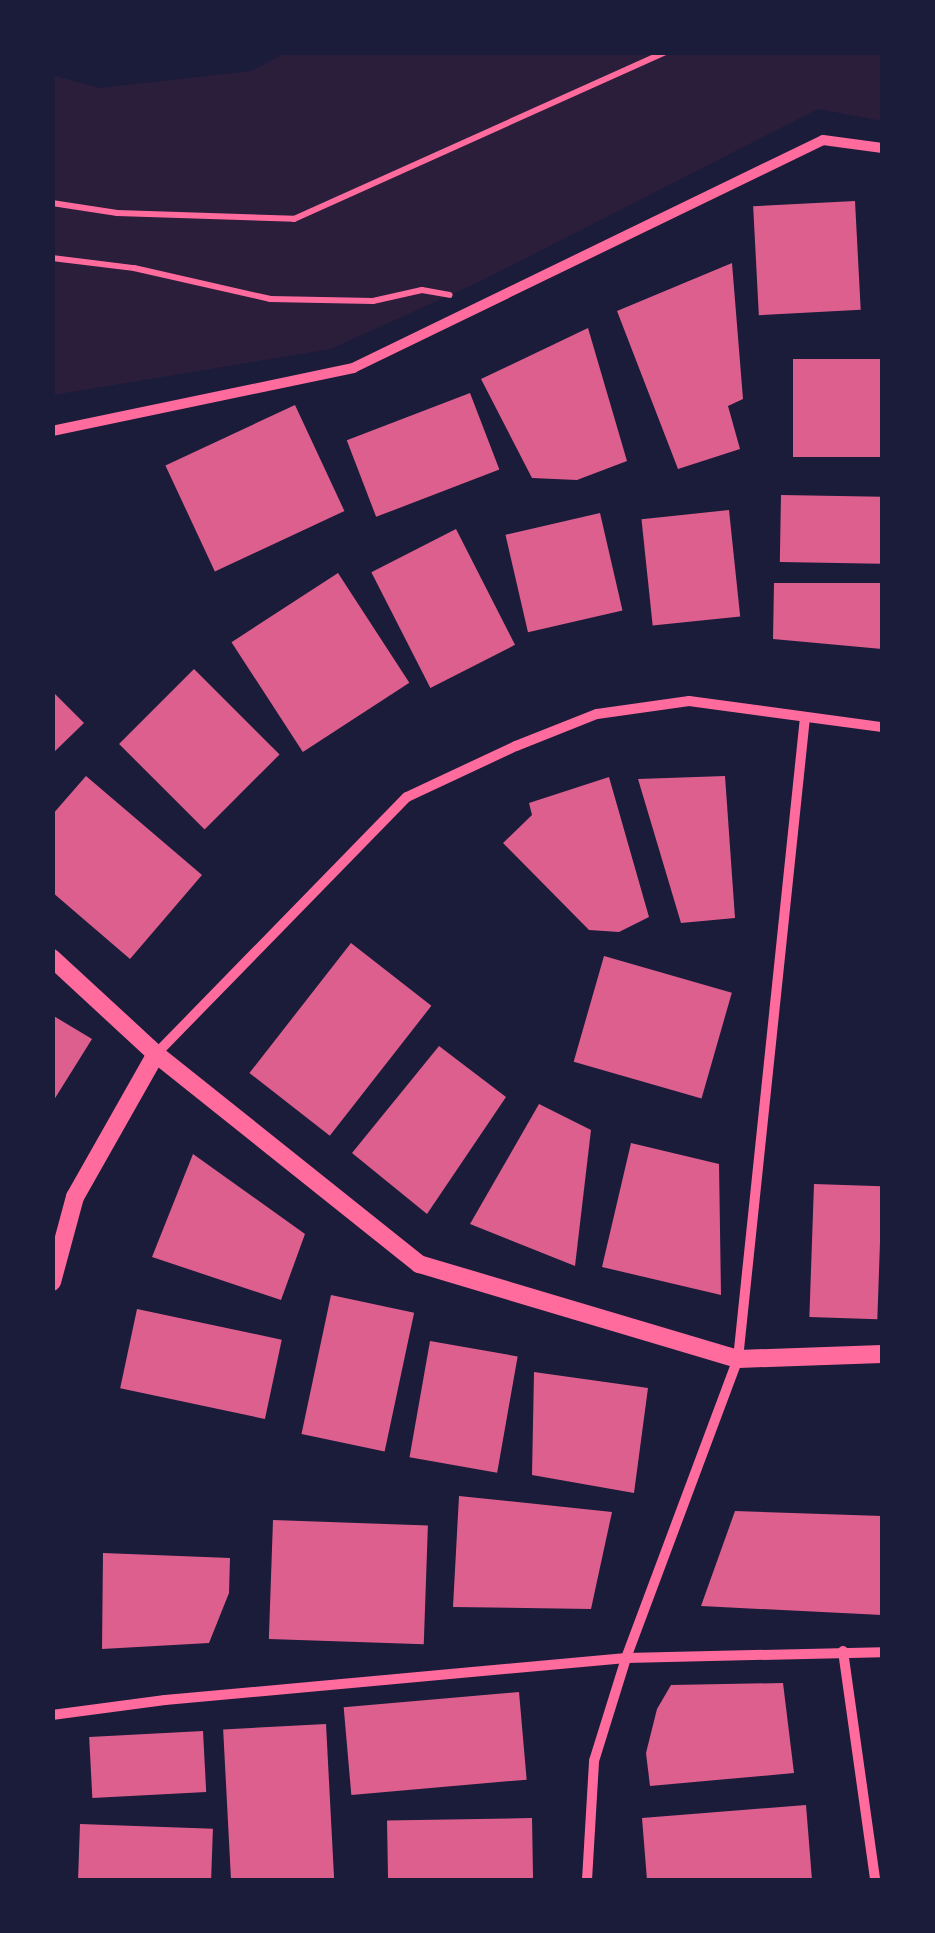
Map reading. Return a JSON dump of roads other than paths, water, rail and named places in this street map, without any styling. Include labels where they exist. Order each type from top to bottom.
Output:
[{"type":"street","points":[[52,432],[353,368],[824,140],[882,148]]},
{"type":"street","points":[[52,1282],[75,1197],[156,1054],[407,797],[596,714],[690,701],[882,728]]},
{"type":"street","points":[[587,1880],[594,1761],[626,1658],[738,1358],[805,717]]},
{"type":"street","points":[[52,958],[156,1054],[419,1264],[738,1358],[882,1354]]},
{"type":"street","points":[[843,1651],[875,1880]]},
{"type":"street","points":[[52,1715],[165,1700],[626,1658],[882,1652]]}]
